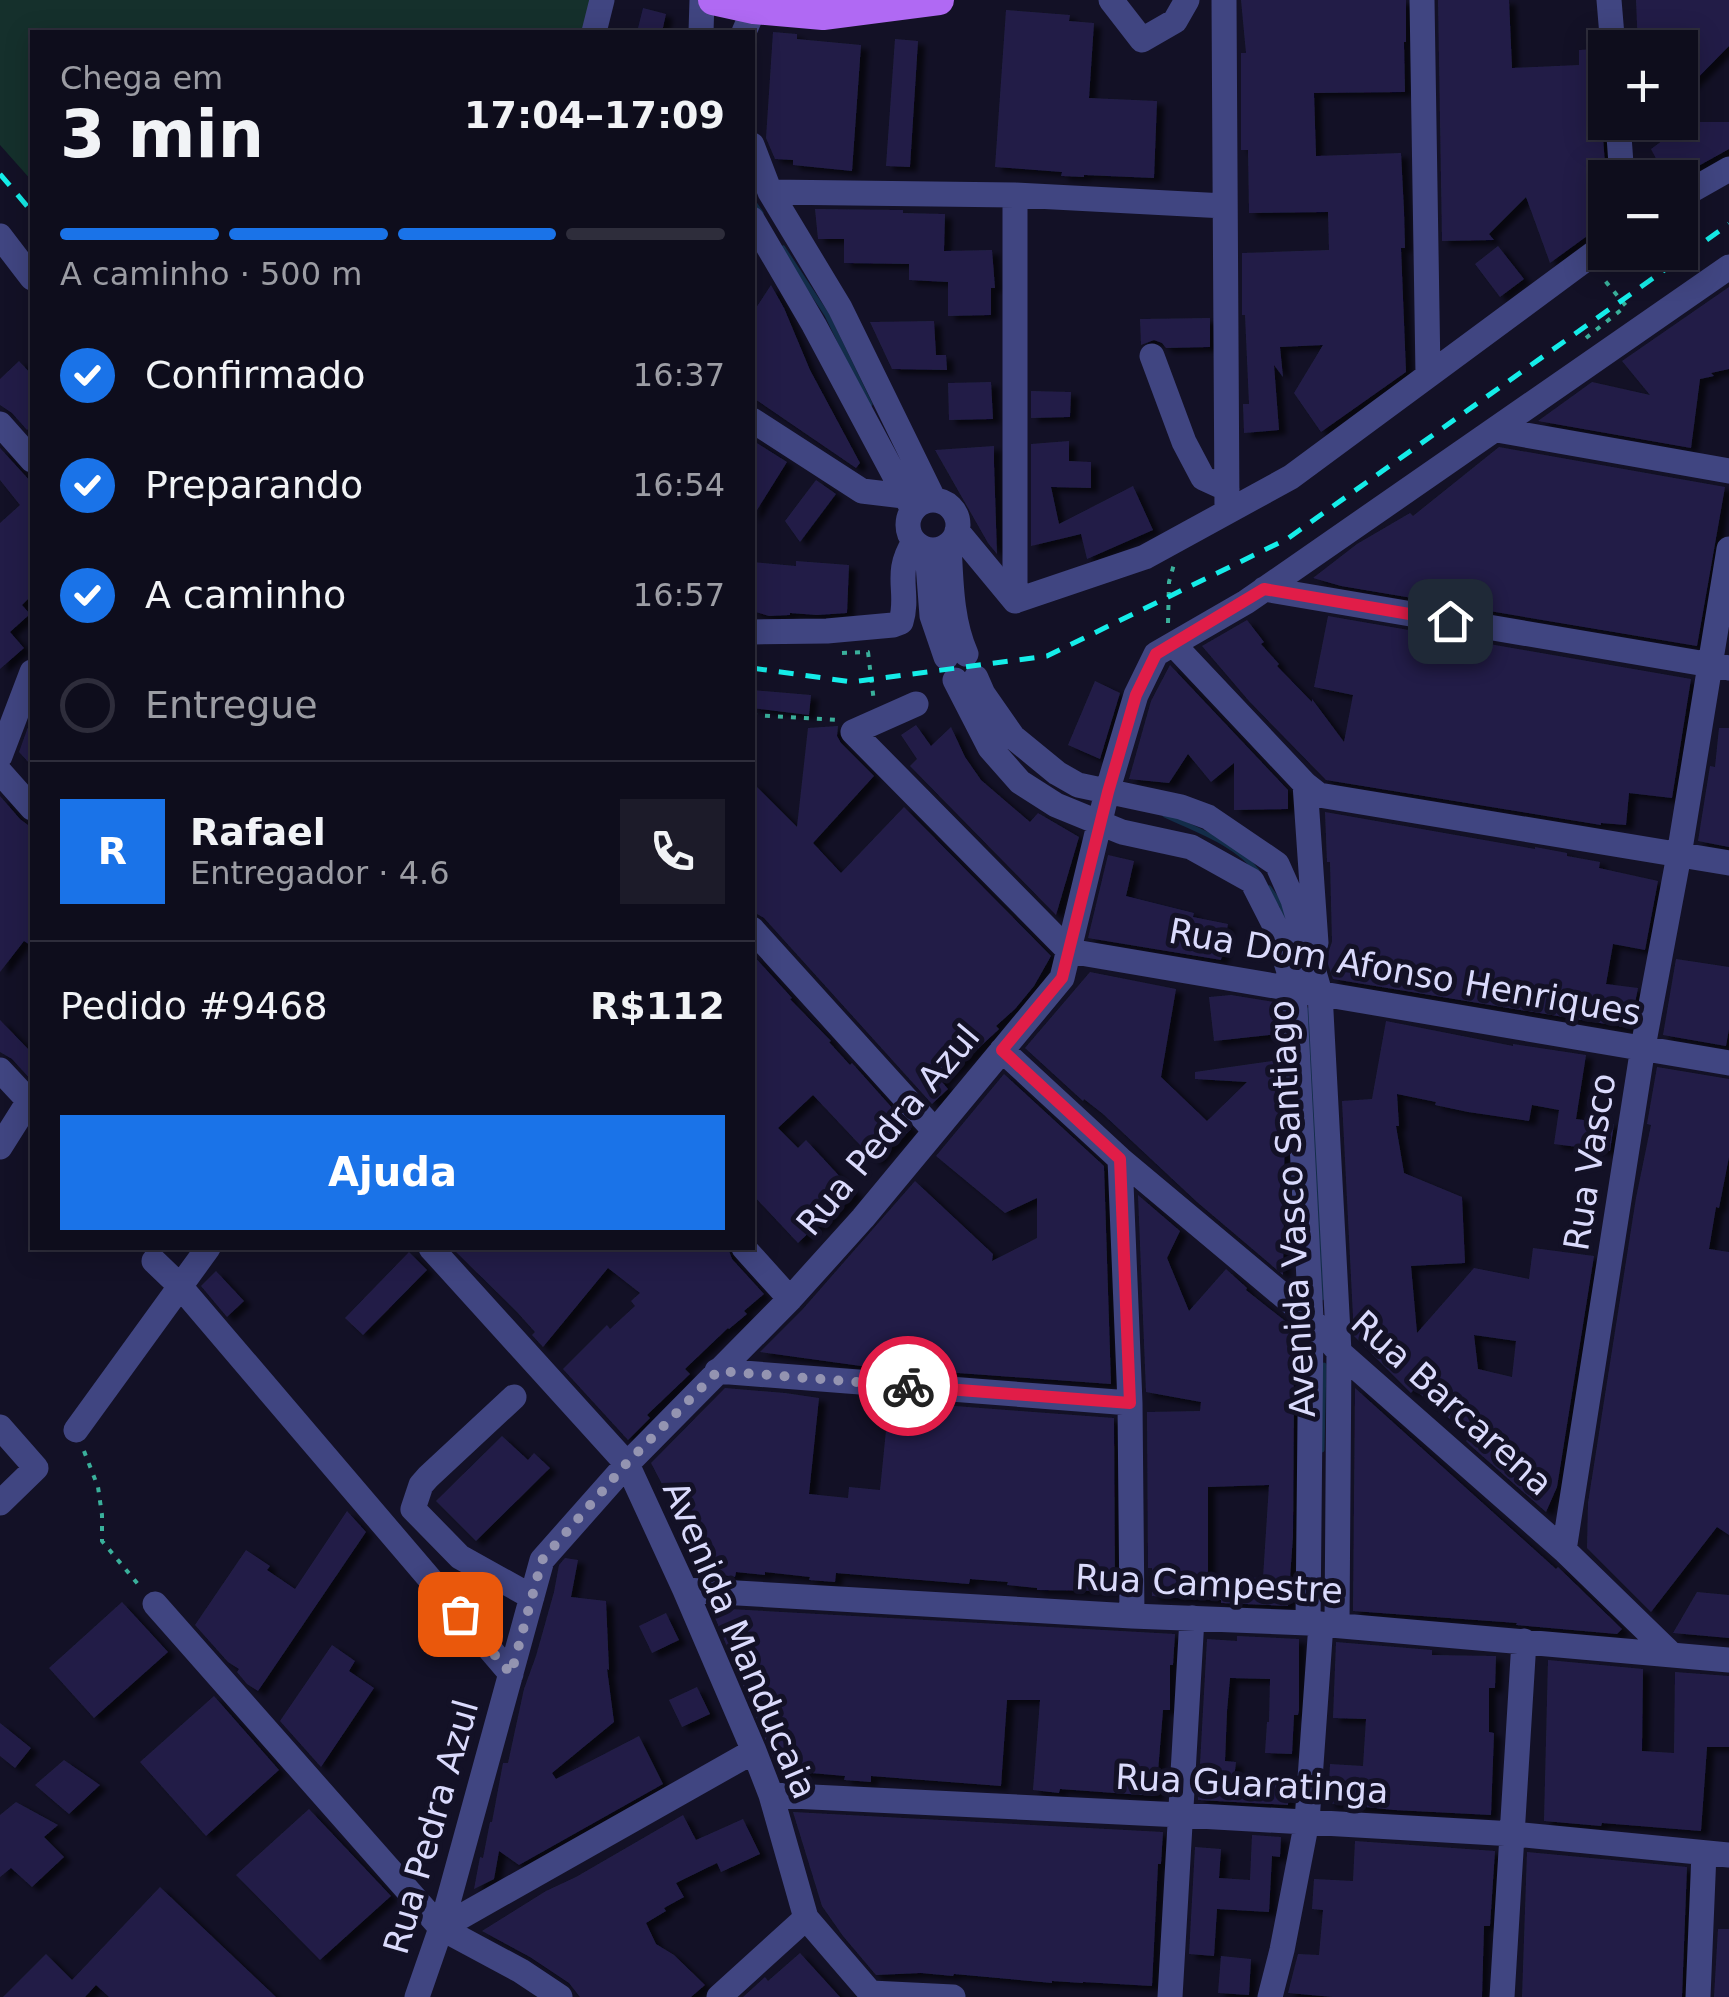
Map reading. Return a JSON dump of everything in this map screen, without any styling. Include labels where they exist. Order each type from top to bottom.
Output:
[{"type":"main road","points":[[713,0],[749,21],[939,0]]},
{"type":"street","points":[[594,30],[602,0]]},
{"type":"street","points":[[701,30],[702,0]]},
{"type":"street","points":[[1111,0],[1142,40],[1175,21],[1187,1],[1224,1],[1227,500]]},
{"type":"street","points":[[1422,0],[1428,374]]},
{"type":"street","points":[[1609,0],[1612,30]]},
{"type":"street","name":"Avenida Vasco Santiago","points":[[755,153],[770,192],[840,308],[917,502],[908,526],[937,542]]},
{"type":"street","points":[[1698,186],[1729,168]]},
{"type":"street","points":[[770,192],[1015,195],[1225,206]]},
{"type":"street","points":[[1015,195],[1015,601]]},
{"type":"street","name":"Avenida Vasco Santiago","points":[[755,224],[917,502]]},
{"type":"street","points":[[2,238],[30,275]]},
{"type":"street","points":[[1015,601],[1145,558],[1188,534],[1227,500],[1291,477],[1588,257]]},
{"type":"street","points":[[1729,267],[1264,589],[1171,646],[1319,795],[1729,864]]},
{"type":"street","points":[[1152,356],[1184,442],[1203,478],[1227,500]]},
{"type":"street","points":[[755,422],[862,492],[917,502]]},
{"type":"street","points":[[0,424],[30,458]]},
{"type":"street","points":[[1498,430],[1729,471]]},
{"type":"street","name":"Avenida Vasco Santiago","points":[[917,502],[942,502],[955,514],[937,542],[932,616],[961,667],[1012,737],[1057,773],[1078,784],[1208,816],[1277,864],[1293,900],[1320,993],[1339,1352],[1306,1822],[1270,1997]]},
{"type":"street","points":[[755,632],[828,631],[901,622],[901,576],[907,552],[937,542],[1015,601]]},
{"type":"street","name":"Rua Vasco","points":[[1564,1550],[1643,1047],[1720,667],[1729,549]]},
{"type":"street","points":[[1264,589],[1720,667]]},
{"type":"street","name":"Rua Pedra Azul","points":[[417,1997],[441,1928],[542,1560],[626,1464],[790,1299],[863,1218],[1062,978],[1136,695],[1156,654],[1171,646]]},
{"type":"street","name":"Avenida Vasco Santiago","points":[[961,667],[990,748],[1020,782],[1056,805],[1122,832],[1191,847],[1252,881],[1275,926],[1294,988],[1322,1624]]},
{"type":"street","points":[[0,756],[30,677]]},
{"type":"street","points":[[916,704],[853,732],[1069,951]]},
{"type":"street","points":[[0,772],[30,806]]},
{"type":"street","points":[[1305,784],[1320,993]]},
{"type":"street","points":[[1277,864],[1287,865],[1310,848]]},
{"type":"street","points":[[755,932],[935,1131]]},
{"type":"street","name":"Rua Dom Afonso Henriques","points":[[1069,951],[1729,1063]]},
{"type":"street","name":"Rua Barcarena","points":[[1002,1050],[1120,1159],[1311,1320],[1339,1352],[1564,1550],[1671,1654]]},
{"type":"street","points":[[0,1070],[29,1101],[0,1147]]},
{"type":"street","points":[[1120,1159],[1130,1403],[1132,1616]]},
{"type":"street","points":[[76,1430],[206,1250]]},
{"type":"street","name":"Avenida Manducaia","points":[[433,1250],[626,1464],[754,1751],[771,1795],[806,1918],[872,1995]]},
{"type":"street","points":[[746,1250],[790,1299]]},
{"type":"street","points":[[154,1260],[511,1674]]},
{"type":"street","points":[[718,1371],[1130,1403]]},
{"type":"street","points":[[514,1397],[428,1476],[413,1509],[460,1557],[532,1598]]},
{"type":"street","points":[[0,1427],[36,1468],[0,1503]]},
{"type":"street","name":"Rua Campestre","points":[[685,1590],[1322,1624],[1729,1660]]},
{"type":"street","points":[[155,1604],[441,1928],[560,1997]]},
{"type":"street","points":[[1170,1997],[1192,1618]]},
{"type":"street","points":[[1502,1997],[1524,1641]]},
{"type":"street","points":[[441,1928],[754,1751]]},
{"type":"street","name":"Rua Guaratinga","points":[[771,1795],[1514,1834],[1716,1854]]},
{"type":"street","points":[[1698,1997],[1716,1854]]},
{"type":"street","points":[[719,1997],[806,1918]]},
{"type":"street","points":[[872,1995],[953,1997]]},
{"type":"path","points":[[1586,337],[1626,306],[1600,273]]},
{"type":"path","points":[[1171,646],[1168,582],[1188,534]]},
{"type":"path","points":[[830,654],[868,652],[877,721]]},
{"type":"path","points":[[755,715],[842,720],[853,732]]},
{"type":"path","points":[[76,1430],[98,1486],[102,1541],[155,1604]]},
{"type":"green space","points":[[0,0],[593,0],[583,30],[30,30],[30,179],[0,145]]},
{"type":"building","points":[[1241,0],[1406,0],[1405,92],[1314,93],[1316,156],[1401,153],[1405,248],[1401,248],[1406,372],[1321,432],[1294,393],[1323,345],[1280,347],[1283,377],[1274,365],[1279,430],[1244,433],[1243,404],[1249,404],[1242,253],[1329,250],[1328,212],[1249,213],[1248,150],[1241,150],[1241,53],[1246,53]]},
{"type":"building","points":[[1438,0],[1509,0],[1512,68],[1579,65],[1579,50],[1588,49],[1588,140],[1603,140],[1605,160],[1588,160],[1588,235],[1550,263],[1526,197],[1489,234],[1494,240],[1442,241]]},
{"type":"building","points":[[1636,0],[1729,0],[1729,46],[1698,78],[1698,30],[1637,30]]},
{"type":"building","points":[[643,8],[666,14],[662,30],[638,30]]},
{"type":"building","points":[[1006,10],[1070,15],[1069,21],[1094,23],[1089,98],[1157,101],[1154,178],[1061,176],[1062,172],[995,167]]},
{"type":"building","points":[[773,32],[797,34],[797,39],[861,45],[852,171],[793,165],[793,160],[775,159],[766,138]]},
{"type":"building","points":[[895,39],[918,41],[910,167],[886,166]]},
{"type":"building","points":[[1698,122],[1729,122],[1729,149],[1698,166],[1698,160],[1657,160],[1651,149],[1663,140],[1698,140]]},
{"type":"building","points":[[815,209],[945,214],[944,251],[992,250],[995,288],[991,288],[991,315],[948,316],[948,282],[909,280],[909,264],[844,263],[844,239],[818,239]]},
{"type":"building","points":[[1498,246],[1524,279],[1500,297],[1475,264]]},
{"type":"building","points":[[771,285],[810,370],[860,463],[856,468],[755,399],[755,309]]},
{"type":"building","points":[[1729,287],[1729,369],[1700,379],[1691,448],[1538,421],[1592,382],[1650,395],[1622,361]]},
{"type":"building","points":[[1210,318],[1210,347],[1166,348],[1154,340],[1141,345],[1140,319]]},
{"type":"building","points":[[934,321],[936,355],[946,355],[947,370],[892,369],[870,322]]},
{"type":"building","points":[[19,361],[30,373],[27,430],[0,405],[0,379]]},
{"type":"building","points":[[991,382],[993,419],[949,420],[948,383]]},
{"type":"building","points":[[1031,391],[1071,392],[1070,417],[1031,418]]},
{"type":"building","points":[[1069,441],[1069,461],[1091,462],[1091,488],[1051,487],[1059,524],[1133,486],[1153,530],[1087,559],[1081,534],[1031,546],[1031,444]]},
{"type":"building","points":[[755,442],[787,462],[755,513]]},
{"type":"building","points":[[994,446],[997,554],[935,450]]},
{"type":"building","points":[[1499,447],[1725,487],[1697,646],[1313,578],[1357,544],[1410,513],[1413,516]]},
{"type":"building","points":[[0,448],[30,481],[30,597],[22,605],[30,614],[10,632],[24,648],[0,669],[0,523],[20,505],[0,480]]},
{"type":"building","points":[[816,480],[836,494],[800,542],[785,521]]},
{"type":"building","points":[[796,561],[849,565],[847,613],[769,616],[755,612],[755,562],[796,566]]},
{"type":"building","points":[[1328,616],[1691,679],[1672,798],[1629,793],[1626,825],[1601,825],[1326,780],[1202,646],[1247,620],[1277,666],[1312,699],[1344,742],[1353,695],[1314,687]]},
{"type":"building","points":[[1170,665],[1288,790],[1288,809],[1234,810],[1234,763],[1211,782],[1188,754],[1169,783],[1129,779],[1151,701]]},
{"type":"building","points":[[1095,681],[1120,693],[1100,759],[1068,745]]},
{"type":"building","points":[[755,690],[811,695],[809,715],[755,708]]},
{"type":"building","points":[[30,722],[30,764],[19,752]]},
{"type":"building","points":[[916,725],[931,746],[951,727],[981,780],[1030,822],[1038,813],[1079,837],[1056,915],[910,766],[917,759],[901,735]]},
{"type":"building","points":[[838,726],[841,743],[874,776],[813,843],[841,873],[904,807],[1051,956],[1034,986],[996,1026],[999,1029],[942,1082],[948,1089],[932,1104],[764,918],[755,913],[755,785],[797,827],[808,728]]},
{"type":"building","points":[[1719,728],[1729,728],[1729,847],[1698,841],[1710,766],[1715,767]]},
{"type":"building","points":[[0,796],[30,826],[30,945],[24,941],[0,972]]},
{"type":"building","points":[[1325,812],[1567,853],[1600,862],[1599,868],[1658,881],[1645,950],[1613,944],[1606,984],[1638,988],[1630,1028],[1333,979],[1328,964],[1332,942]]},
{"type":"building","points":[[1108,855],[1134,861],[1126,896],[1228,924],[1221,960],[1088,938]]},
{"type":"building","points":[[755,957],[911,1129],[876,1162],[813,1095],[778,1128],[798,1148],[806,1140],[856,1194],[798,1243],[755,1197]]},
{"type":"building","points":[[1676,959],[1729,967],[1726,1046],[1663,1035]]},
{"type":"building","points":[[1090,972],[1176,989],[1161,1077],[1207,1121],[1247,1082],[1195,1079],[1195,1072],[1279,1060],[1285,1128],[1284,1176],[1279,1174],[1284,1214],[1283,1275],[1025,1048]]},
{"type":"building","points":[[1231,995],[1274,1002],[1279,1034],[1214,1041],[1209,997]]},
{"type":"building","points":[[0,1020],[30,1051],[30,1079],[12,1059],[0,1052]]},
{"type":"building","points":[[1386,1021],[1513,1046],[1586,1055],[1576,1119],[1614,1124],[1610,1151],[1554,1144],[1559,1110],[1532,1105],[1529,1121],[1468,1112],[1397,1094],[1396,1126],[1404,1173],[1462,1197],[1465,1263],[1411,1266],[1417,1333],[1474,1268],[1529,1279],[1533,1248],[1594,1256],[1557,1487],[1546,1512],[1466,1441],[1470,1436],[1414,1389],[1411,1393],[1354,1336],[1342,1101],[1372,1099]],"holes":[[[1474,1335],[1516,1341],[1512,1377],[1478,1369]]]},
{"type":"building","points":[[1657,1067],[1729,1079],[1729,1157],[1709,1249],[1729,1252],[1729,1535],[1717,1527],[1651,1612],[1587,1548],[1588,1503],[1651,1125],[1647,1124]]},
{"type":"building","points":[[1004,1074],[1104,1166],[1111,1384],[861,1366],[760,1352],[915,1181],[993,1254],[992,1261],[1037,1238],[1037,1198],[1005,1213],[936,1156]]},
{"type":"building","points":[[1138,1195],[1180,1231],[1167,1258],[1189,1311],[1226,1269],[1294,1328],[1293,1536],[1288,1606],[1152,1596],[1152,1568],[1148,1568],[1147,1412],[1200,1411],[1201,1402],[1146,1392]],"holes":[[[1269,1485],[1263,1578],[1208,1576],[1208,1487]]]},
{"type":"building","points":[[454,1250],[729,1250],[732,1259],[764,1294],[685,1369],[690,1374],[647,1415],[650,1418],[628,1440],[563,1369],[607,1325],[610,1329],[635,1306],[631,1301],[640,1293],[608,1268],[543,1347],[517,1312]]},
{"type":"building","points":[[409,1252],[427,1270],[363,1335],[345,1318]]},
{"type":"building","points":[[216,1271],[244,1301],[227,1317],[201,1286]]},
{"type":"building","points":[[725,1388],[819,1398],[809,1494],[848,1498],[849,1487],[880,1490],[889,1401],[1114,1418],[1115,1591],[1037,1590],[1007,1585],[1008,1582],[970,1579],[969,1584],[836,1573],[835,1582],[765,1572],[736,1572],[735,1577],[698,1571],[683,1524],[651,1463]]},
{"type":"building","points":[[1355,1388],[1558,1567],[1622,1629],[1617,1634],[1353,1611]]},
{"type":"building","points":[[502,1436],[528,1460],[534,1453],[550,1468],[476,1541],[436,1501]]},
{"type":"building","points":[[347,1511],[366,1532],[258,1691],[247,1684],[237,1672],[239,1669],[195,1625],[246,1550],[295,1589]]},
{"type":"building","points":[[565,1558],[578,1560],[571,1597],[606,1601],[607,1669],[614,1722],[552,1773],[556,1779],[639,1736],[663,1784],[519,1865],[499,1851],[494,1879],[474,1889],[503,1763],[508,1763],[524,1689],[559,1565]]},
{"type":"building","points":[[1697,1592],[1729,1595],[1729,1638],[1673,1633]]},
{"type":"building","points":[[122,1602],[168,1652],[94,1718],[49,1668]]},
{"type":"building","points":[[711,1608],[1175,1634],[1170,1710],[1163,1710],[1156,1796],[1033,1790],[1040,1700],[1007,1700],[1001,1786],[871,1776],[871,1782],[844,1780],[845,1776],[779,1772]]},
{"type":"building","points":[[666,1613],[679,1640],[652,1653],[639,1626]]},
{"type":"building","points":[[1237,1636],[1299,1639],[1299,1710],[1294,1715],[1292,1754],[1265,1753],[1270,1679],[1230,1678],[1227,1711],[1225,1761],[1236,1762],[1234,1779],[1250,1780],[1250,1784],[1289,1785],[1288,1805],[1198,1800],[1207,1639],[1237,1641]]},
{"type":"building","points":[[1336,1642],[1432,1650],[1432,1655],[1496,1656],[1495,1688],[1489,1688],[1489,1732],[1494,1733],[1491,1815],[1328,1803],[1330,1764],[1363,1766],[1366,1719],[1333,1718]]},
{"type":"building","points":[[332,1645],[355,1661],[349,1671],[374,1688],[321,1767],[280,1721]]},
{"type":"building","points":[[1548,1660],[1643,1669],[1642,1751],[1674,1753],[1675,1672],[1729,1676],[1729,1747],[1707,1747],[1701,1831],[1544,1821]]},
{"type":"building","points":[[697,1687],[710,1714],[682,1727],[669,1700]]},
{"type":"building","points":[[214,1696],[279,1770],[206,1836],[140,1762]]},
{"type":"building","points":[[0,1723],[31,1748],[15,1768],[0,1756]]},
{"type":"building","points":[[64,1760],[100,1785],[69,1814],[35,1785]]},
{"type":"building","points":[[16,1802],[58,1825],[44,1837],[64,1857],[32,1887],[11,1868],[0,1877],[0,1815]]},
{"type":"building","points":[[309,1809],[391,1896],[320,1960],[236,1875]]},
{"type":"building","points":[[793,1812],[1163,1832],[1152,1986],[1052,1983],[954,1974],[876,1975],[822,1906]]},
{"type":"building","points":[[683,1815],[696,1840],[743,1819],[760,1854],[721,1872],[717,1863],[676,1883],[684,1897],[646,1923],[656,1944],[674,1955],[705,1985],[691,1997],[580,1997],[569,1983],[482,1931],[546,1891]]},
{"type":"building","points":[[1252,1835],[1281,1837],[1280,1857],[1272,1856],[1269,1912],[1217,1909],[1214,1956],[1189,1954],[1195,1847],[1221,1849],[1219,1878],[1250,1880]]},
{"type":"building","points":[[1355,1841],[1495,1851],[1490,1926],[1484,1926],[1482,1997],[1333,1997],[1288,1993],[1298,1954],[1319,1955],[1323,1910],[1312,1909],[1314,1879],[1353,1881]]},
{"type":"building","points":[[1527,1852],[1687,1867],[1682,1997],[1522,1997]]},
{"type":"building","points":[[160,1887],[276,1997],[109,1997],[96,1985],[85,1997],[3,1997],[46,1954],[72,1980]]},
{"type":"building","points":[[1718,1929],[1729,1929],[1729,1997],[1714,1997]]},
{"type":"building","points":[[800,1953],[840,1997],[743,1997],[765,1977],[768,1981]]},
{"type":"building","points":[[1221,1956],[1251,1959],[1249,1995],[1218,1993]]},
{"type":"waterway","points":[[755,204],[761,213]]},
{"type":"waterway","points":[[783,248],[827,315],[870,404]]},
{"type":"waterway","points":[[1165,815],[1227,845],[1257,871]]},
{"type":"waterway","points":[[1269,888],[1282,906],[1286,923]]},
{"type":"waterway","points":[[1308,1010],[1322,1298]]},
{"type":"waterway","points":[[1322,1450],[1324,1365]]},
{"type":"railway","points":[[0,174],[30,210]]},
{"type":"railway","points":[[755,668],[852,682],[1047,656],[1287,539],[1729,224]]},
{"type":"way so far","points":[[460,1614],[511,1674],[542,1560],[626,1464],[718,1371],[908,1386]]},
{"type":"route","points":[[908,1386],[1130,1403],[1120,1159],[1002,1050],[1062,978],[1136,695],[1156,654],[1264,589],[1450,621]]}]
